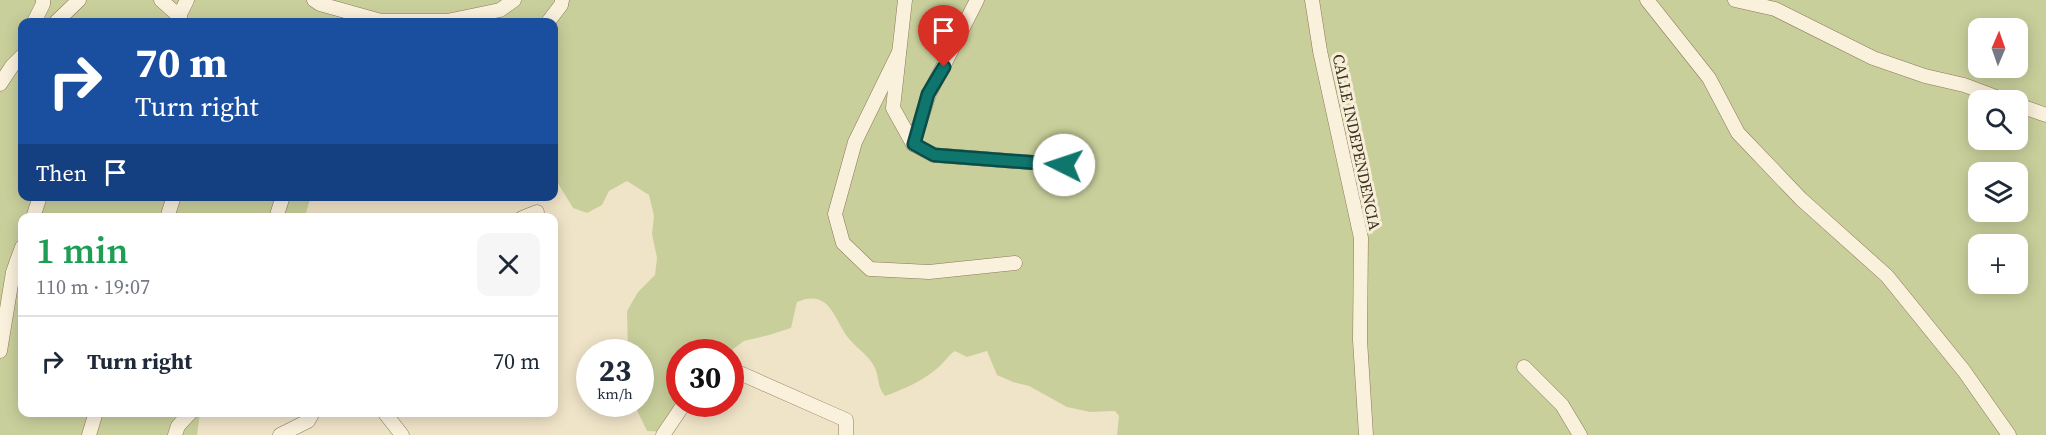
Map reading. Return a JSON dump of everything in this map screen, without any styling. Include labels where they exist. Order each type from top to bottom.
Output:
[{"type":"street","points":[[36,18],[43,0]]},
{"type":"street","points":[[60,18],[79,0]]},
{"type":"street","points":[[161,0],[176,18]]},
{"type":"street","points":[[179,18],[187,0]]},
{"type":"street","points":[[314,0],[320,4],[370,18]]},
{"type":"street","points":[[461,18],[500,10],[514,0]]},
{"type":"street","points":[[551,18],[562,0]]},
{"type":"street","points":[[905,0],[893,108],[914,144],[934,155],[1064,165]]},
{"type":"street","points":[[914,144],[928,94],[977,0]]},
{"type":"street","name":"CALLE INDEPENDENCIA","points":[[1312,0],[1320,51],[1361,238],[1360,340],[1366,435]]},
{"type":"street","points":[[1647,0],[1709,78],[1738,133],[1801,199],[1887,276],[1964,371],[2009,435]]},
{"type":"street","points":[[1735,0],[1775,9],[1873,57],[1977,90]]},
{"type":"street","points":[[899,52],[855,142],[835,214],[843,243],[870,269],[929,272],[1015,264]]},
{"type":"street","points":[[0,84],[18,53]]},
{"type":"street","points":[[12,66],[18,60]]},
{"type":"street","points":[[2028,109],[2046,115]]},
{"type":"street","points":[[0,351],[18,260]]},
{"type":"street","points":[[1524,366],[1562,405],[1580,435]]},
{"type":"street","points":[[744,375],[846,420],[846,435]]},
{"type":"street","points":[[89,435],[94,417]]},
{"type":"street","points":[[175,435],[178,426],[186,417]]},
{"type":"street","points":[[280,435],[309,421],[311,417]]},
{"type":"street","points":[[390,417],[402,435]]},
{"type":"street","points":[[663,435],[675,417]]},
{"type":"green space","points":[[0,0],[2046,0],[2046,435],[1117,435],[1119,416],[1115,411],[1090,412],[1067,407],[1029,386],[997,375],[987,351],[967,357],[955,351],[923,379],[885,396],[880,388],[872,362],[845,334],[831,309],[818,299],[797,302],[791,328],[769,335],[744,341],[744,339],[666,339],[666,417],[675,417],[670,432],[647,431],[640,417],[654,417],[654,339],[628,339],[627,311],[638,292],[655,275],[657,258],[652,234],[654,216],[649,195],[627,181],[609,191],[602,205],[587,213],[573,208],[558,184],[558,18],[18,18],[18,201],[310,201],[306,213],[18,213],[18,417],[199,417],[197,435],[0,435]]},
{"type":"route","points":[[944,67],[928,94],[914,144],[934,155],[1064,165]]}]
